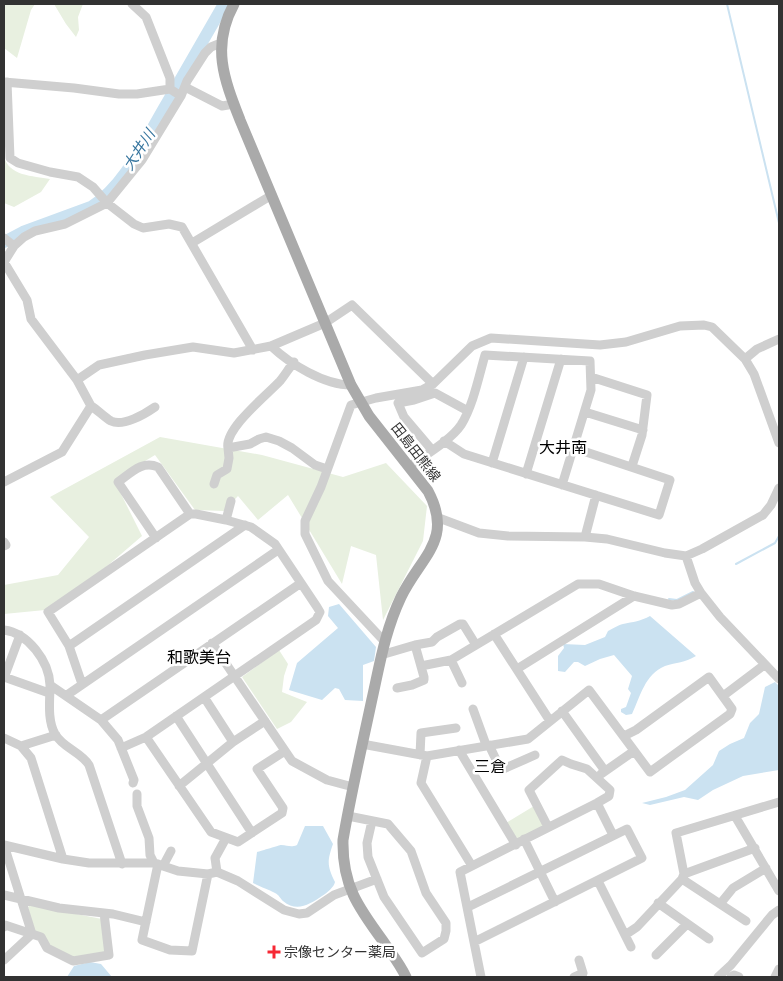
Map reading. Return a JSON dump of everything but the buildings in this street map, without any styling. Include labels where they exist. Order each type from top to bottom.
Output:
[{"type":"main road","name":"田島田熊線","points":[[234,4],[226,23],[222,43],[224,74],[234,104],[351,385],[360,402],[388,441],[410,466],[428,492],[435,504],[439,518]]},
{"type":"main road","points":[[406,977],[398,962],[363,914],[350,890],[343,852],[353,787],[384,641],[401,597],[432,548],[437,535],[439,518]]},
{"type":"street","points":[[132,4],[146,17],[170,78],[170,89]]},
{"type":"street","points":[[155,407],[132,420],[118,422],[112,421],[91,406],[78,380],[31,319],[27,300],[4,262],[14,246],[24,237],[35,231],[65,224],[107,203],[142,160],[205,53],[211,47],[222,43]]},
{"type":"street","points":[[234,104],[222,106],[170,89],[137,94],[119,94],[6,82],[10,158],[18,163],[34,168],[78,177],[93,187],[107,203],[134,224],[143,228],[168,224],[182,227],[253,350]]},
{"type":"street","points":[[192,243],[272,195]]},
{"type":"street","points":[[4,238],[14,246]]},
{"type":"street","points":[[78,380],[99,365],[185,348],[193,347],[234,353],[271,346],[325,323],[352,305],[433,384]]},
{"type":"street","points":[[384,641],[328,580],[305,534],[305,520],[327,470],[351,405],[422,390],[433,384],[472,346],[491,338],[600,345],[626,342],[680,326],[704,325],[712,327],[745,360],[754,374],[779,443]]},
{"type":"street","points":[[745,360],[757,349],[779,339]]},
{"type":"street","points":[[271,346],[311,374],[337,385],[351,385]]},
{"type":"street","points":[[410,466],[444,441],[461,425],[468,411],[485,354],[590,361],[591,390],[562,485]]},
{"type":"street","points":[[492,463],[524,357]]},
{"type":"street","points":[[526,474],[561,359]]},
{"type":"street","points":[[214,484],[217,475],[226,469],[229,458],[227,444],[232,432],[256,404],[280,381],[294,362]]},
{"type":"street","points":[[591,377],[647,395],[643,430],[632,466]]},
{"type":"street","points":[[432,450],[404,417],[398,403],[435,393],[468,411]]},
{"type":"street","points":[[4,482],[62,452],[91,406]]},
{"type":"street","points":[[585,412],[643,430]]},
{"type":"street","points":[[228,448],[250,444],[259,439],[266,438],[279,441],[315,465],[327,470]]},
{"type":"street","points":[[444,441],[464,454],[660,515],[670,480],[574,448]]},
{"type":"street","points":[[156,538],[118,482],[143,465],[152,465],[158,468],[190,514]]},
{"type":"street","points":[[439,518],[478,533],[508,536],[607,539],[686,556],[763,515],[771,506],[779,488]]},
{"type":"street","points":[[585,537],[596,495]]},
{"type":"street","points":[[226,520],[231,501]]},
{"type":"street","points":[[82,684],[69,646],[48,612],[190,514],[226,520],[251,527],[275,544],[320,612],[316,620],[204,697],[146,736],[121,748]]},
{"type":"street","points":[[69,646],[245,525]]},
{"type":"street","points":[[4,542],[6,545],[4,546]]},
{"type":"street","points":[[67,695],[278,550]]},
{"type":"street","points":[[686,556],[695,583],[701,593],[720,618],[779,679]]},
{"type":"street","points":[[101,720],[301,583]]},
{"type":"street","points":[[421,666],[451,660],[578,584],[599,584],[634,596],[679,604],[701,593]]},
{"type":"street","points":[[516,669],[634,596]]},
{"type":"street","points":[[381,655],[432,642],[437,637],[460,624],[463,624],[476,645]]},
{"type":"street","points":[[4,630],[13,631],[20,635],[37,653],[44,666],[49,689],[52,726],[56,735],[85,759],[89,765],[122,864]]},
{"type":"street","points":[[494,634],[550,721]]},
{"type":"street","points":[[20,635],[4,678],[67,695],[101,720],[118,740],[134,780],[133,783]]},
{"type":"street","points":[[212,643],[292,761],[327,780],[353,787]]},
{"type":"street","points":[[397,688],[420,683],[424,677],[415,645]]},
{"type":"street","points":[[451,660],[462,683]]},
{"type":"street","points":[[723,696],[764,665]]},
{"type":"street","points":[[362,744],[424,756],[528,739],[589,690],[650,772],[730,714],[732,709],[709,677],[636,730],[624,736]]},
{"type":"street","points":[[204,697],[233,742]]},
{"type":"street","points":[[473,709],[485,742],[502,770],[536,755]]},
{"type":"street","points":[[562,711],[605,771]]},
{"type":"street","points":[[176,716],[252,833]]},
{"type":"street","points":[[179,786],[233,742],[265,721]]},
{"type":"street","points":[[456,728],[421,734],[424,756],[421,783],[472,866]]},
{"type":"street","points":[[21,746],[56,735]]},
{"type":"street","points":[[146,736],[212,832],[238,842],[282,813],[283,808],[257,768],[285,751]]},
{"type":"street","points":[[4,738],[21,746],[31,758],[63,859]]},
{"type":"street","points":[[459,750],[540,871],[555,902]]},
{"type":"street","points":[[597,777],[634,751]]},
{"type":"street","points":[[482,977],[460,872],[597,803],[609,796],[610,790],[587,768],[562,760],[548,770],[529,790],[548,827]]},
{"type":"street","points":[[137,794],[137,806],[149,838],[150,855],[158,864]]},
{"type":"street","points":[[746,921],[683,876],[676,833],[779,802]]},
{"type":"street","points":[[597,803],[613,835]]},
{"type":"street","points":[[348,816],[388,824],[411,851],[426,893],[446,923],[444,939],[422,953],[384,897],[368,857],[367,843],[372,821]]},
{"type":"street","points":[[735,816],[779,891]]},
{"type":"street","points":[[468,907],[627,829],[642,858],[474,942]]},
{"type":"street","points":[[171,851],[158,864],[142,940],[170,950],[192,951],[213,873],[215,858],[226,838]]},
{"type":"street","points":[[4,845],[89,863],[158,864],[178,871],[213,873],[238,881],[284,910],[293,913],[307,913],[334,895],[377,879]]},
{"type":"street","points":[[4,845],[32,934]]},
{"type":"street","points":[[625,935],[637,927],[683,876],[755,848]]},
{"type":"street","points":[[720,904],[733,888],[766,868]]},
{"type":"street","points":[[598,881],[632,947]]},
{"type":"street","points":[[4,895],[59,908],[104,913],[146,922]]},
{"type":"street","points":[[658,903],[709,939]]},
{"type":"street","points":[[718,977],[731,965],[772,915],[779,910]]},
{"type":"street","points":[[4,927],[5,925],[41,937],[48,948],[73,961],[109,955],[104,913]]},
{"type":"street","points":[[656,955],[687,924]]},
{"type":"street","points":[[4,960],[32,934]]},
{"type":"street","points":[[574,977],[583,973],[579,960]]},
{"type":"street","points":[[775,977],[779,969]]},
{"type":"street","points":[[731,977],[734,975],[738,977]]},
{"type":"green space","points":[[4,4],[35,4],[31,10],[17,58],[4,48]]},
{"type":"green space","points":[[54,4],[83,4],[78,17],[79,30],[76,37],[66,24]]},
{"type":"green space","points":[[4,156],[10,168],[22,174],[50,179],[41,192],[14,207],[4,203]]},
{"type":"green space","points":[[160,437],[262,455],[343,477],[386,463],[427,506],[423,541],[383,620],[376,555],[351,546],[342,584],[288,495],[258,520],[238,496],[224,511],[195,510],[155,455],[114,480],[142,536],[106,567],[45,610],[4,614],[4,585],[58,575],[89,537],[50,497]]},
{"type":"green space","points":[[279,650],[288,664],[282,692],[307,702],[291,722],[277,729],[242,677]]},
{"type":"green space","points":[[534,806],[543,824],[543,828],[518,840],[506,823]]},
{"type":"green space","points":[[30,905],[102,919],[106,952],[74,958],[50,946],[34,930],[28,907]]},
{"type":"water","points":[[339,604],[376,647],[374,661],[363,665],[363,701],[345,700],[339,689],[335,688],[322,700],[289,690],[297,663],[338,628],[328,616],[329,607]]},
{"type":"water","points":[[650,616],[696,656],[665,666],[653,674],[644,687],[632,714],[626,715],[621,712],[621,709],[626,707],[631,693],[628,689],[632,676],[614,655],[585,666],[574,662],[565,672],[558,671],[558,656],[564,648],[563,644],[585,645],[605,637],[608,631],[619,625]]},
{"type":"water","points":[[775,682],[779,686],[779,770],[743,776],[713,790],[698,800],[684,797],[650,805],[642,803],[685,790],[713,765],[719,751],[744,738],[750,723],[759,714],[765,687]]},
{"type":"water","points":[[305,826],[323,826],[333,844],[329,863],[330,872],[335,882],[328,892],[313,902],[298,907],[288,905],[276,894],[253,883],[257,852],[281,845],[297,845]]},
{"type":"water","points":[[90,962],[101,964],[112,977],[67,977],[74,966]]},
{"type":"waterway","name":"大井川","points":[[4,242],[23,232],[91,207],[115,186],[143,145],[224,4]]},
{"type":"waterway","points":[[727,4],[779,223]]},
{"type":"waterway","points":[[736,564],[775,543],[779,536]]},
{"type":"waterway","points":[[669,599],[677,600],[693,592]]},
{"type":"place","name":"宗像センター薬局","points":[[274,952]]},
{"type":"district","name":"大井南","points":[[563,447]]},
{"type":"district","name":"和歌美台","points":[[199,657]]},
{"type":"district","name":"三倉","points":[[490,766]]}]
